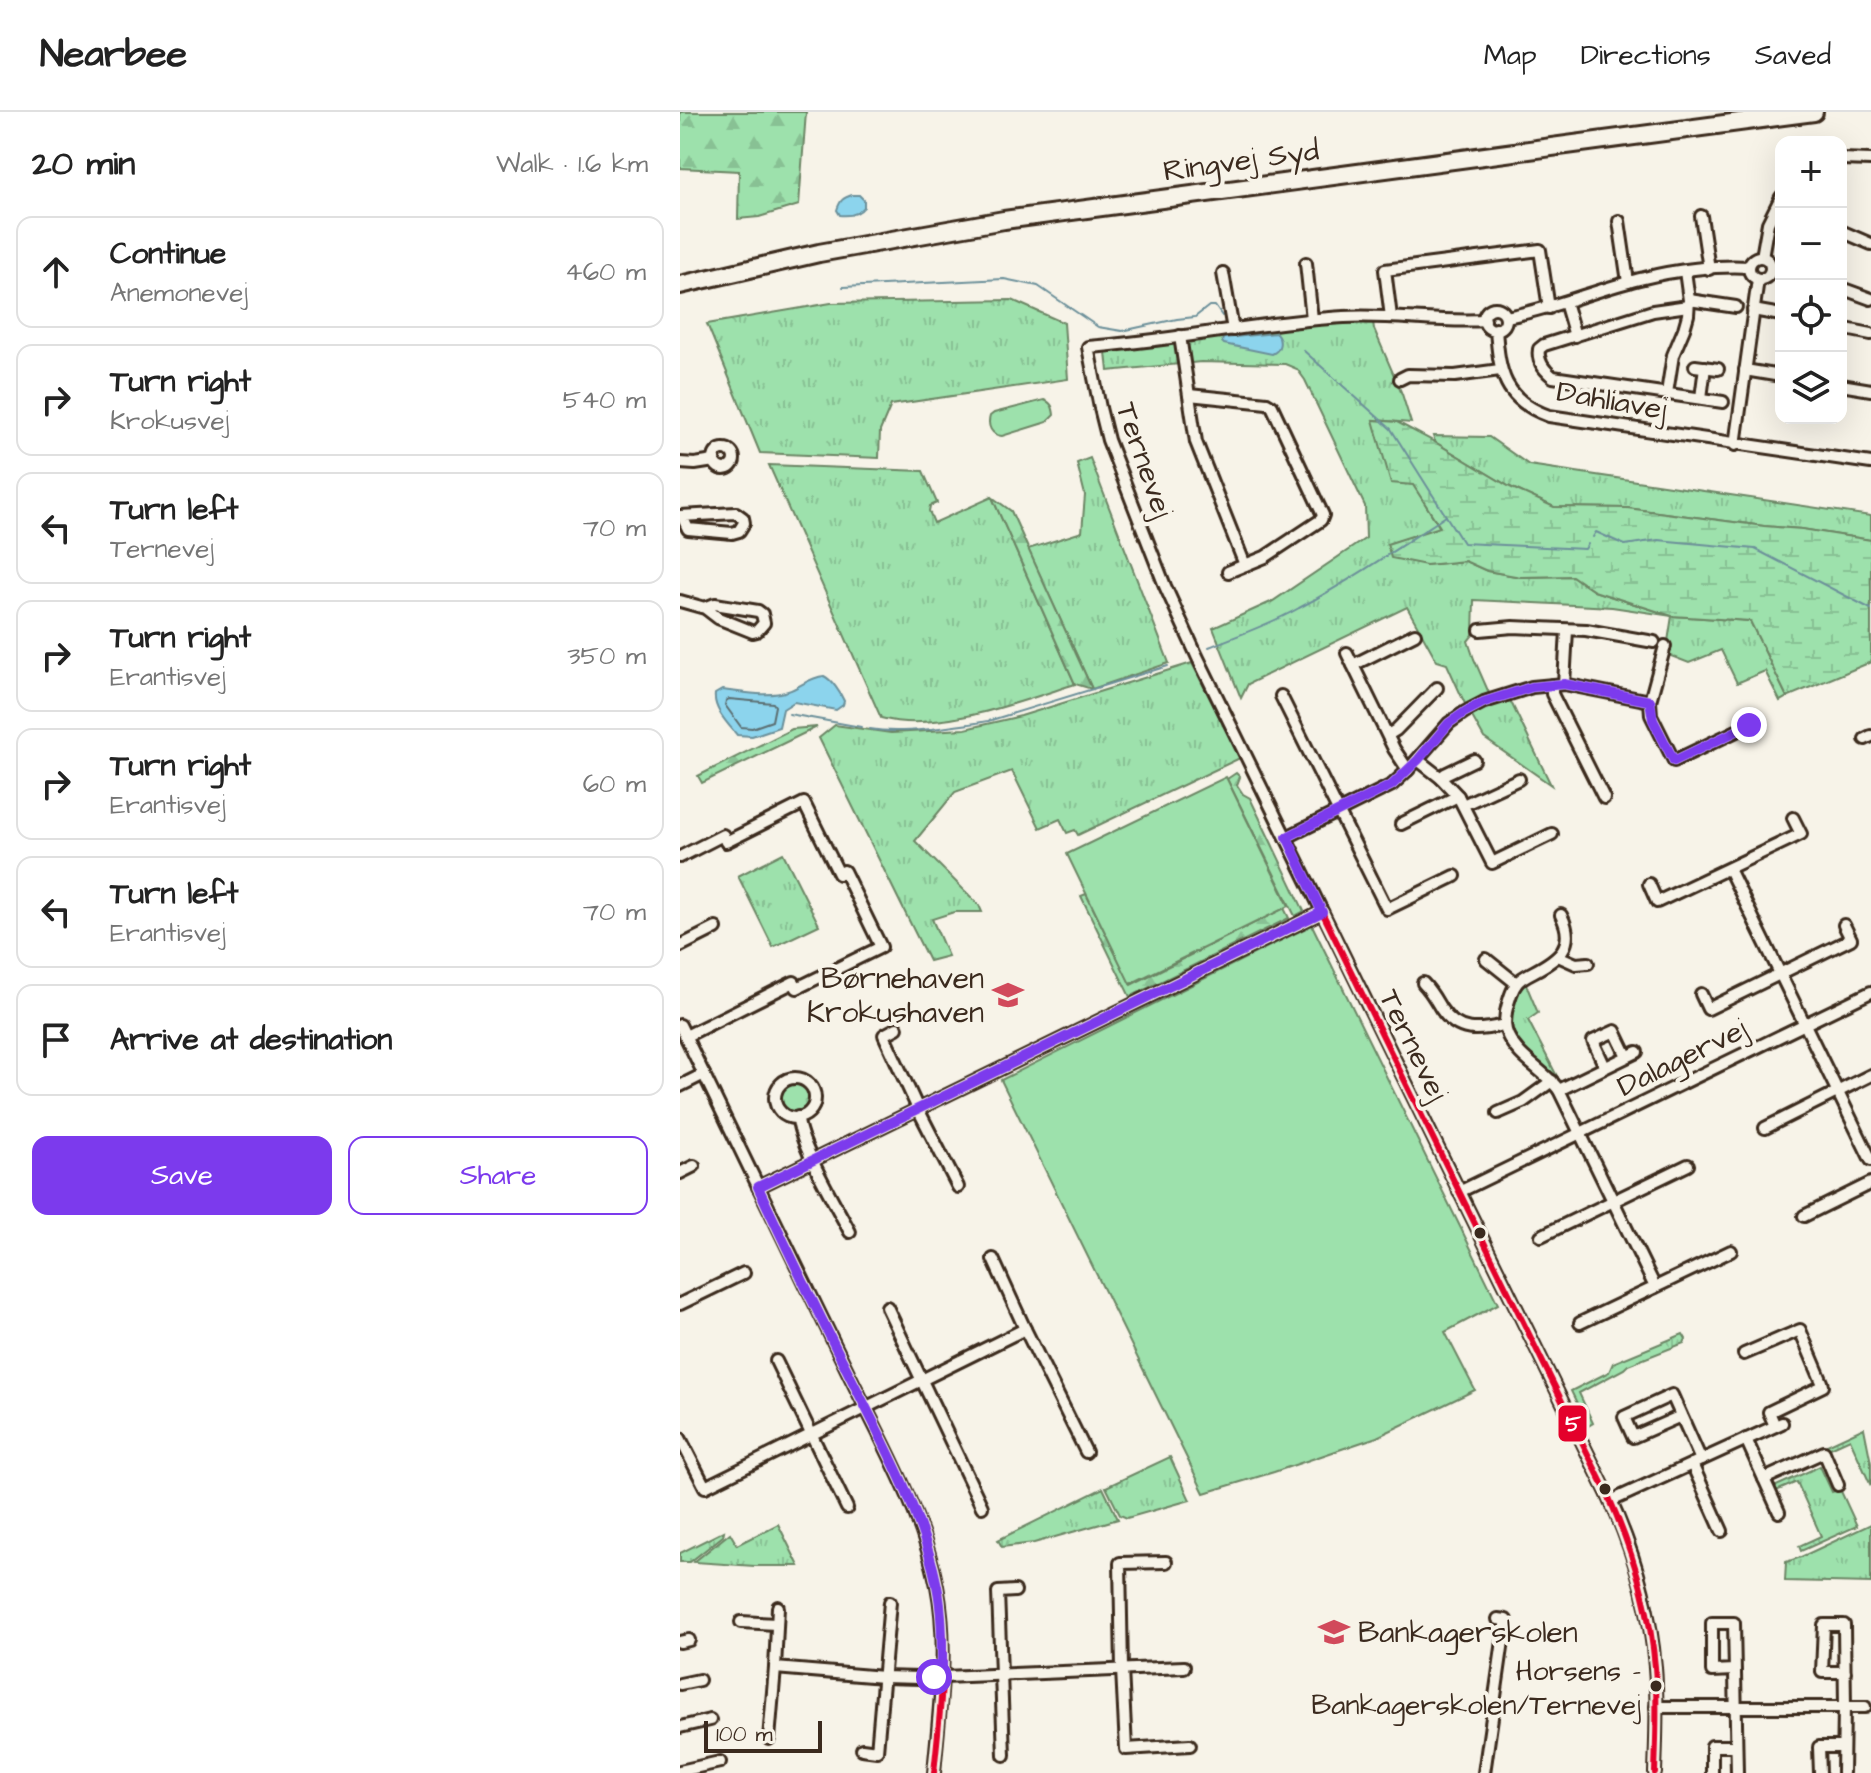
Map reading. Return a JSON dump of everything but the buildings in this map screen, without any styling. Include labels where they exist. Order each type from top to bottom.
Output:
[{"type":"highway","name":"Ringvej Syd","points":[[680,285],[819,253],[1004,220],[1814,112]]},
{"type":"street","points":[[1847,159],[1871,160]]},
{"type":"street","points":[[1762,257],[1768,223],[1776,208]]},
{"type":"street","points":[[1701,216],[1709,269]]},
{"type":"street","points":[[1619,221],[1628,282]]},
{"type":"street","points":[[1847,234],[1871,244]]},
{"type":"street","points":[[1391,317],[1385,270],[1540,250],[1549,308]]},
{"type":"street","points":[[1758,279],[1751,275],[1749,267],[1753,259],[1762,257],[1775,269]]},
{"type":"street","points":[[1306,263],[1312,319]]},
{"type":"street","points":[[1506,317],[1549,308],[1662,274],[1749,267]]},
{"type":"street","points":[[1667,393],[1673,355],[1684,329],[1689,303],[1685,271]]},
{"type":"street","points":[[1758,279],[1775,271]]},
{"type":"street","points":[[1223,273],[1233,330]]},
{"type":"street","points":[[1735,445],[1758,279]]},
{"type":"street","points":[[1847,290],[1871,299]]},
{"type":"street","points":[[1565,302],[1575,336]]},
{"type":"street","points":[[1723,402],[1553,377],[1539,361],[1539,349],[1653,311],[1689,303],[1736,307]]},
{"type":"street","points":[[1496,308],[1503,311],[1506,317],[1502,327],[1496,329],[1487,326],[1485,320],[1487,313],[1496,308]]},
{"type":"street","points":[[1753,310],[1775,314]]},
{"type":"street","points":[[1245,565],[1196,442],[1180,336],[1349,316],[1485,320]]},
{"type":"street","points":[[1400,379],[1408,375],[1455,376],[1500,370],[1496,329]]},
{"type":"street","points":[[1847,329],[1871,334]]},
{"type":"street","name":"Ternevej","points":[[1180,336],[1088,347],[1108,440],[1165,586],[1197,656],[1611,1501],[1630,1547],[1645,1599],[1655,1669],[1655,1773]]},
{"type":"street","points":[[1701,398],[1700,366],[1718,369]]},
{"type":"street","name":"Dahliavej","points":[[1500,370],[1524,403],[1536,412],[1549,416],[1871,463]]},
{"type":"street","points":[[1745,370],[1775,375]]},
{"type":"street","points":[[1847,386],[1871,390]]},
{"type":"street","points":[[1189,395],[1272,406],[1323,512],[1321,520],[1265,557],[1228,572]]},
{"type":"street","points":[[680,463],[714,461]]},
{"type":"street","points":[[736,513],[744,523],[739,531],[732,533],[688,529],[681,516],[736,513]]},
{"type":"street","points":[[680,601],[705,608],[718,618],[753,632],[764,623],[758,611],[715,604],[705,608]]},
{"type":"street","points":[[1480,630],[1513,627],[1605,632],[1659,644],[1650,701],[1653,720],[1674,761],[1749,725]]},
{"type":"street","points":[[1564,684],[1567,630]]},
{"type":"street","points":[[1353,665],[1415,634]]},
{"type":"street","points":[[1347,653],[1408,770]]},
{"type":"street","points":[[1287,837],[1392,785],[1449,723],[1484,702],[1532,687],[1564,684],[1650,701]]},
{"type":"street","points":[[1552,685],[1552,694],[1604,798]]},
{"type":"street","points":[[1388,735],[1437,688]]},
{"type":"street","points":[[1281,696],[1387,909],[1455,876]]},
{"type":"street","points":[[1418,760],[1441,778],[1461,800],[1492,863],[1552,834]]},
{"type":"street","points":[[1441,778],[1474,760]]},
{"type":"street","points":[[1401,824],[1519,779]]},
{"type":"street","points":[[680,857],[723,835],[726,842],[804,803],[839,874],[844,871],[881,947],[797,988],[794,982],[686,1036]]},
{"type":"street","points":[[1649,884],[1657,902],[1801,834],[1793,818]]},
{"type":"street","points":[[1729,869],[1871,1160]]},
{"type":"street","points":[[758,1187],[1322,912]]},
{"type":"street","points":[[1561,915],[1566,924],[1565,947],[1558,956],[1516,983],[1507,1004],[1504,1025],[1517,1050],[1556,1085],[1655,1287]]},
{"type":"street","name":"Dalagervej","points":[[1701,994],[1708,1009],[1851,939],[1844,925]]},
{"type":"street","points":[[680,946],[716,928]]},
{"type":"street","points":[[1558,956],[1576,964],[1588,963]]},
{"type":"street","points":[[1486,959],[1516,983]]},
{"type":"street","points":[[1423,983],[1447,1016],[1458,1025],[1481,1030],[1504,1025]]},
{"type":"street","name":"Dalagervej","points":[[1459,1192],[1871,992]]},
{"type":"street","points":[[680,1025],[912,1506],[937,1586],[941,1632],[942,1677],[934,1773]]},
{"type":"street","points":[[897,1028],[884,1035],[958,1187]]},
{"type":"street","name":"Dalagervej","points":[[1498,1113],[1556,1085],[1605,1067],[1632,1054],[1615,1031],[1593,1041],[1605,1067]]},
{"type":"street","points":[[680,1086],[704,1074]]},
{"type":"street","points":[[1765,1128],[1871,1075]]},
{"type":"street","points":[[798,1117],[798,1125],[813,1160],[850,1232]]},
{"type":"street","points":[[1541,1236],[1688,1165]]},
{"type":"street","points":[[680,1173],[694,1166]]},
{"type":"street","points":[[1804,1216],[1871,1183]]},
{"type":"street","points":[[1580,1323],[1731,1251]]},
{"type":"street","points":[[993,1259],[1086,1452]]},
{"type":"street","points":[[680,1304],[744,1273]]},
{"type":"street","points":[[887,1307],[982,1507]]},
{"type":"street","points":[[680,1438],[705,1487],[1025,1329]]},
{"type":"street","points":[[1611,1501],[1778,1425],[1769,1412],[1823,1386],[1800,1330],[1744,1354]]},
{"type":"street","points":[[776,1361],[847,1508]]},
{"type":"street","points":[[1681,1416],[1633,1437],[1624,1417],[1672,1395],[1681,1416],[1722,1531]]},
{"type":"street","points":[[1746,1439],[1779,1512]]},
{"type":"street","points":[[1764,1479],[1824,1452],[1838,1485]]},
{"type":"street","points":[[1166,1562],[1120,1563],[1126,1749],[1190,1745]]},
{"type":"street","points":[[1004,1755],[998,1592],[1015,1591]]},
{"type":"street","points":[[862,1749],[877,1751],[890,1602]]},
{"type":"street","points":[[769,1739],[778,1607]]},
{"type":"street","points":[[1484,1773],[1506,1620],[1498,1619]]},
{"type":"street","points":[[741,1622],[776,1624]]},
{"type":"street","points":[[1734,1670],[1712,1671],[1712,1623],[1734,1623],[1737,1773]]},
{"type":"street","points":[[1843,1773],[1845,1672],[1844,1625],[1824,1625],[1822,1672],[1845,1672]]},
{"type":"street","points":[[775,1668],[883,1677],[942,1677],[1184,1667]]},
{"type":"street","points":[[680,1684],[699,1680]]},
{"type":"street","points":[[1656,1707],[1865,1707]]},
{"type":"street","points":[[680,1727],[710,1720]]},
{"type":"street","points":[[1712,1773],[1712,1746],[1736,1746]]},
{"type":"street","points":[[1820,1773],[1819,1747],[1843,1747]]},
{"type":"street","points":[[680,1771],[720,1762]]},
{"type":"green space","points":[[680,112],[806,112],[799,205],[759,217],[738,219],[739,171],[680,168]]},
{"type":"green space","points":[[1012,300],[1064,323],[1068,379],[891,405],[880,431],[879,458],[760,453],[707,324],[831,303]]},
{"type":"green space","points":[[1331,322],[1373,322],[1411,423],[1374,420],[1440,528],[1388,544],[1426,565],[1465,561],[1487,571],[1521,577],[1572,576],[1594,591],[1672,616],[1612,607],[1474,600],[1473,635],[1468,641],[1489,693],[1465,704],[1447,664],[1437,661],[1407,607],[1248,684],[1241,698],[1213,628],[1273,601],[1366,538],[1365,506],[1297,369],[1285,364],[1201,362],[1108,371],[1106,352]]},
{"type":"green space","points":[[1044,400],[1052,406],[1054,415],[1047,422],[1002,436],[991,429],[989,420],[994,413]]},
{"type":"green space","points":[[1373,420],[1397,422],[1510,487],[1554,507],[1627,508],[1871,540],[1871,662],[1787,697],[1750,621],[1672,616],[1594,591],[1572,576],[1521,577],[1487,571],[1465,561],[1426,565],[1391,558],[1387,544],[1440,527],[1413,485],[1391,483]]},
{"type":"green space","points":[[1433,436],[1489,437],[1529,465],[1871,516],[1871,540],[1627,508],[1554,507],[1508,486],[1435,442]]},
{"type":"green space","points":[[1090,458],[1169,663],[1092,689],[1028,549],[1082,532],[1085,495],[1077,463]]},
{"type":"green space","points":[[769,465],[923,471],[937,503],[930,506],[929,511],[934,523],[992,497],[1075,684],[953,719],[903,722],[881,718]]},
{"type":"green space","points":[[992,497],[1011,511],[1092,689],[1075,684]]},
{"type":"green space","points":[[1672,616],[1750,621],[1787,697],[1780,701],[1765,671],[1737,683],[1721,650],[1689,663],[1666,654]]},
{"type":"green space","points":[[1192,663],[1240,758],[1078,835],[1075,830],[1067,833],[1060,819],[1040,828],[1012,771],[955,792],[915,841],[979,905],[982,912],[954,912],[932,919],[948,956],[929,961],[819,738],[835,725],[891,733],[965,729],[1021,716]]},
{"type":"green space","points":[[1510,700],[1551,785],[1484,738],[1470,713]]},
{"type":"green space","points":[[817,727],[702,783],[698,776],[792,729]]},
{"type":"green space","points":[[1236,773],[1240,777],[1237,785],[1250,798],[1304,911],[1295,916],[1227,779]]},
{"type":"green space","points":[[1226,777],[1289,906],[1130,984],[1067,854]]},
{"type":"green space","points":[[783,853],[819,925],[773,947],[738,876]]},
{"type":"green space","points":[[1086,894],[1131,985],[1284,908],[1289,918],[1130,997],[1081,896]]},
{"type":"green space","points":[[1312,925],[1498,1304],[1445,1332],[1475,1390],[1377,1437],[1204,1493],[1001,1080]]},
{"type":"green space","points":[[1525,982],[1538,1013],[1528,1020],[1560,1082],[1521,1047],[1510,1025],[1509,1012],[1513,998]]},
{"type":"green space","points":[[795,1082],[806,1087],[811,1098],[806,1109],[795,1114],[784,1109],[779,1098],[784,1087]]},
{"type":"green space","points":[[1683,1334],[1686,1339],[1684,1343],[1628,1365],[1579,1393],[1593,1423],[1588,1426],[1571,1391],[1609,1372],[1613,1363]]},
{"type":"green space","points":[[1864,1428],[1871,1463],[1871,1486],[1850,1439],[1828,1449],[1827,1445]]},
{"type":"green space","points":[[1170,1457],[1190,1500],[1127,1518],[1120,1515],[1106,1487]]},
{"type":"green space","points":[[1820,1466],[1832,1492],[1840,1489],[1857,1526],[1801,1551],[1799,1546],[1821,1536],[1797,1482],[1774,1492],[1772,1488]]},
{"type":"green space","points":[[1103,1488],[1118,1519],[1034,1543],[1002,1547],[998,1540]]},
{"type":"green space","points":[[778,1524],[799,1566],[694,1562],[730,1533],[737,1545]]},
{"type":"green space","points":[[1871,1524],[1871,1583],[1785,1581],[1786,1562]]},
{"type":"green space","points":[[724,1531],[723,1536],[690,1562],[680,1562],[680,1553]]},
{"type":"water","points":[[852,195],[859,195],[864,200],[864,207],[853,214],[840,215],[837,210],[839,204]]},
{"type":"water","points":[[1276,333],[1280,345],[1272,354],[1222,342],[1223,338]]},
{"type":"water","points":[[824,676],[838,690],[843,705],[836,710],[794,702],[783,709],[779,727],[752,736],[737,735],[716,705],[715,694],[722,690],[780,693]]},
{"type":"waterway","points":[[843,287],[1004,279],[1038,286],[1098,327],[1122,331],[1195,317],[1209,306],[1215,306],[1222,316]]},
{"type":"waterway","points":[[1303,350],[1391,429],[1446,516]]},
{"type":"waterway","points":[[1209,647],[1318,598],[1446,516],[1463,543],[1585,549],[1588,544]]},
{"type":"waterway","points":[[1593,537],[1596,532],[1625,545],[1658,540],[1755,549],[1871,609]]},
{"type":"waterway","points":[[870,729],[913,730],[988,721],[1168,666]]},
{"type":"waterway","points":[[789,714],[861,727]]},
{"type":"transit line","name":"5","points":[[934,1773],[943,1655],[941,1608],[931,1559],[902,1482],[758,1187],[1322,912],[1607,1493],[1624,1535],[1644,1600],[1653,1644],[1655,1773]]},
{"type":"place","name":"Børnehaven Krokushaven","points":[[1008,995]]},
{"type":"place","name":"Bankagerskolen","points":[[1334,1632]]},
{"type":"place","name":"Horsens - Bankagerskolen/Ternevej","points":[[1656,1686]]},
{"type":"route","points":[[934,1677],[942,1677],[937,1586],[912,1506],[758,1187],[1322,912],[1287,837],[1392,785],[1449,723],[1484,702],[1532,687],[1564,684],[1650,701],[1651,715],[1674,761],[1749,725]]}]
